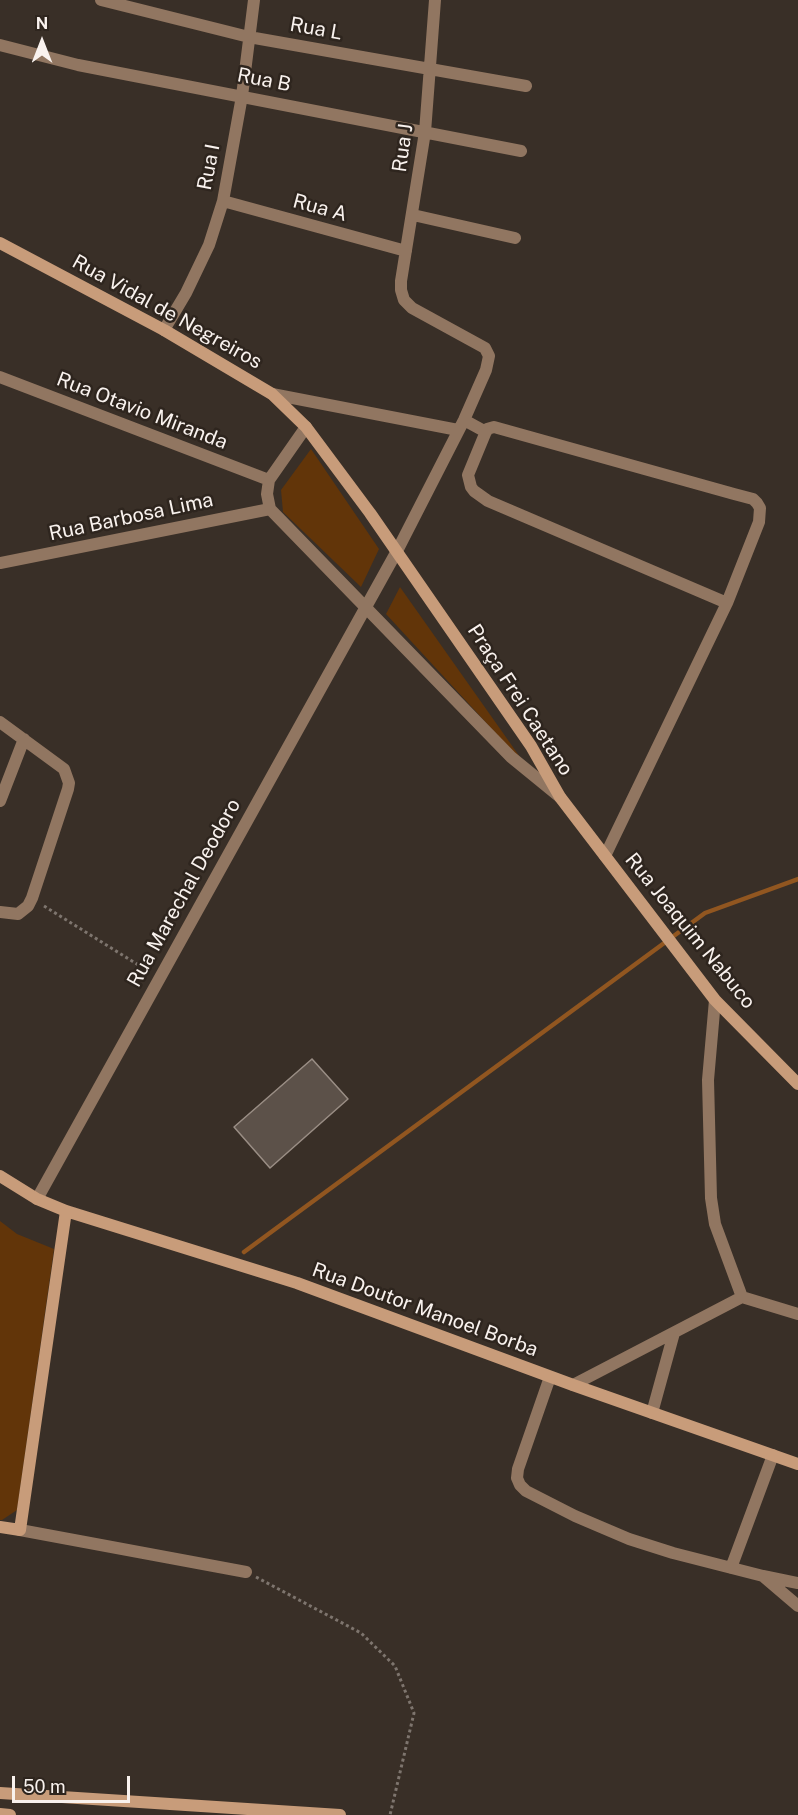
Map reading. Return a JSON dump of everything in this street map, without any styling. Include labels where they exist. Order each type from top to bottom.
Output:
[{"type":"street","name":"Rua L","points":[[101,0],[249,37],[526,86]]},
{"type":"street","name":"Rua I","points":[[164,330],[209,245],[223,201],[242,96],[254,0]]},
{"type":"street","name":"Rua J","points":[[404,300],[401,281],[425,132],[435,0]]},
{"type":"street","name":"Rua B","points":[[0,45],[78,65],[521,151]]},
{"type":"street","name":"Rua A","points":[[223,201],[406,251]]},
{"type":"street","points":[[413,215],[515,238]]},
{"type":"street","name":"Rua Vidal de Negreiros","points":[[0,243],[164,330],[272,394],[306,427]]},
{"type":"street","name":"Rua Marechal Deodoro","points":[[37,1199],[397,551],[461,425],[486,370],[488,352],[412,308],[404,300]]},
{"type":"street","name":"Rua Otavio Miranda","points":[[0,377],[269,480]]},
{"type":"street","points":[[272,394],[461,425],[486,432]]},
{"type":"street","points":[[270,509],[267,494],[269,480],[306,427]]},
{"type":"street","name":"Praça Frei Caetano","points":[[306,427],[397,551],[531,746],[560,797]]},
{"type":"street","points":[[605,856],[727,603],[761,515],[757,502],[734,494],[489,427],[468,475],[471,487],[488,501],[727,603]]},
{"type":"street","name":"Praça Frei Caetano","points":[[270,509],[512,757],[560,797]]},
{"type":"street","name":"Rua Barbosa Lima","points":[[0,563],[270,509]]},
{"type":"street","points":[[0,722],[64,769],[69,783],[28,906],[18,914],[0,912]]},
{"type":"street","points":[[0,801],[24,739]]},
{"type":"street","name":"Rua Joaquim Nabuco","points":[[560,797],[715,1000],[798,1084]]},
{"type":"street","points":[[715,1000],[708,1080],[711,1198],[715,1224],[742,1298]]},
{"type":"street","name":"Rua Doutor Manoel Borba","points":[[0,1176],[37,1199],[66,1211],[297,1283],[550,1377],[798,1464]]},
{"type":"street","points":[[20,1530],[66,1211]]},
{"type":"street","points":[[573,1385],[742,1298],[798,1314]]},
{"type":"street","points":[[652,1413],[674,1333]]},
{"type":"street","points":[[550,1377],[518,1469],[517,1478],[526,1491],[575,1516],[629,1539],[731,1568],[798,1582]]},
{"type":"street","points":[[731,1568],[773,1455]]},
{"type":"street","points":[[0,1527],[246,1572]]},
{"type":"street","points":[[764,1576],[798,1606]]},
{"type":"street","points":[[0,1793],[340,1815]]},
{"type":"street","points":[[0,1815],[10,1815]]},
{"type":"path","points":[[32,898],[159,978]]},
{"type":"path","points":[[246,1572],[361,1633],[395,1666],[414,1713],[390,1815]]},
{"type":"shaded area","points":[[311,449],[379,549],[361,587],[283,512],[281,490]]},
{"type":"shaded area","points":[[400,587],[527,767],[386,614]]},
{"type":"shaded area","points":[[0,1221],[17,1234],[54,1249],[17,1510],[2,1520],[0,1520]]},
{"type":"building","points":[[312,1059],[348,1099],[270,1168],[234,1127]]},
{"type":"waterway","points":[[244,1252],[705,913],[798,879]]}]
